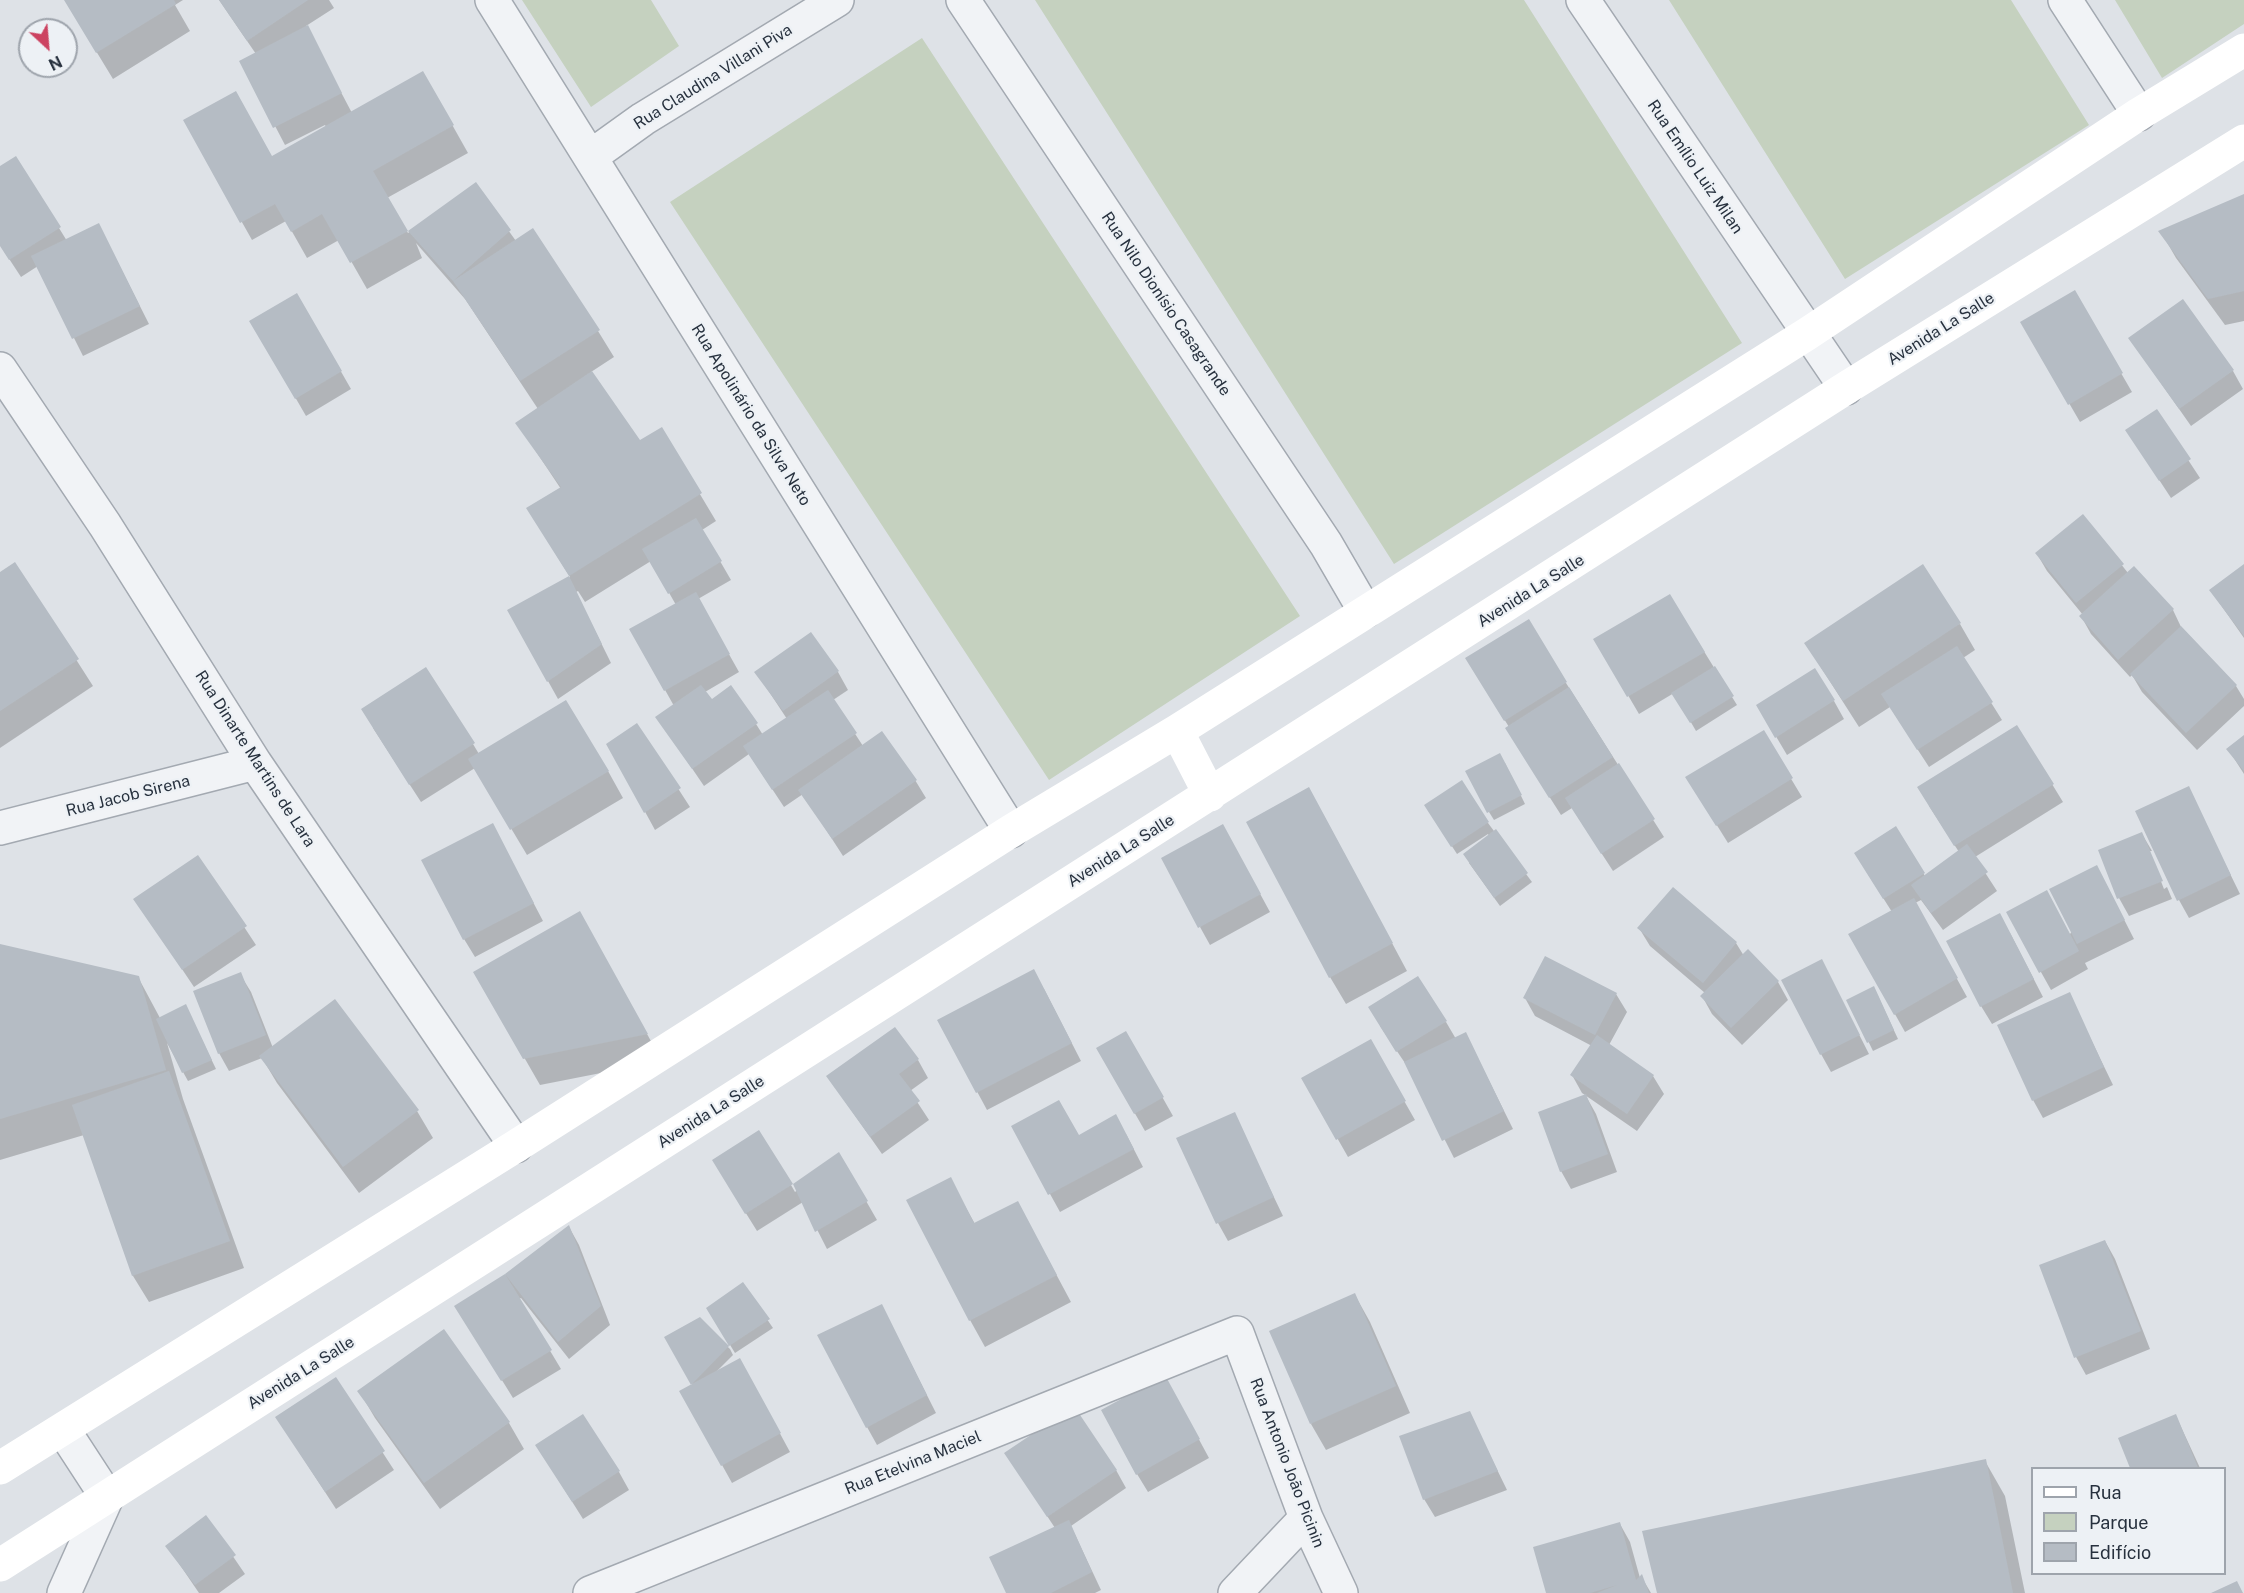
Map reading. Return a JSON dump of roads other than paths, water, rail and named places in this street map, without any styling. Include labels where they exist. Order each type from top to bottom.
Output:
[{"type":"main road","points":[[0,1468],[64,1431],[1011,831],[1177,731],[1807,334],[2139,114],[2244,50]]},
{"type":"main road","name":"Avenida La Salle","points":[[0,1565],[1846,388],[2244,141]]},
{"type":"main road","points":[[1177,731],[1210,795]]},
{"type":"street","name":"Rua Apolinário da Silva Neto","points":[[492,0],[1011,831]]},
{"type":"street","name":"Rua Claudina Villani Piva","points":[[590,157],[643,119],[837,0]]},
{"type":"street","name":"Rua Nilo Dionísio Casagrande","points":[[963,0],[1326,544],[1365,611]]},
{"type":"street","name":"Rua Emílio Luiz Milan","points":[[1583,0],[1807,334],[1846,388]]},
{"type":"street","points":[[2065,0],[2139,114]]},
{"type":"street","name":"Rua Dinarte Martins de Lara","points":[[0,369],[105,525],[255,763],[516,1146]]},
{"type":"street","name":"Rua Jacob Sirena","points":[[0,828],[255,763]]},
{"type":"street","name":"Rua Antonio João Picinin","points":[[1237,1333],[1306,1518],[1341,1593]]},
{"type":"street","name":"Rua Etelvina Maciel","points":[[590,1593],[1237,1333]]},
{"type":"street","points":[[64,1431],[107,1497],[64,1593]]},
{"type":"street","points":[[1235,1593],[1306,1518]]}]
